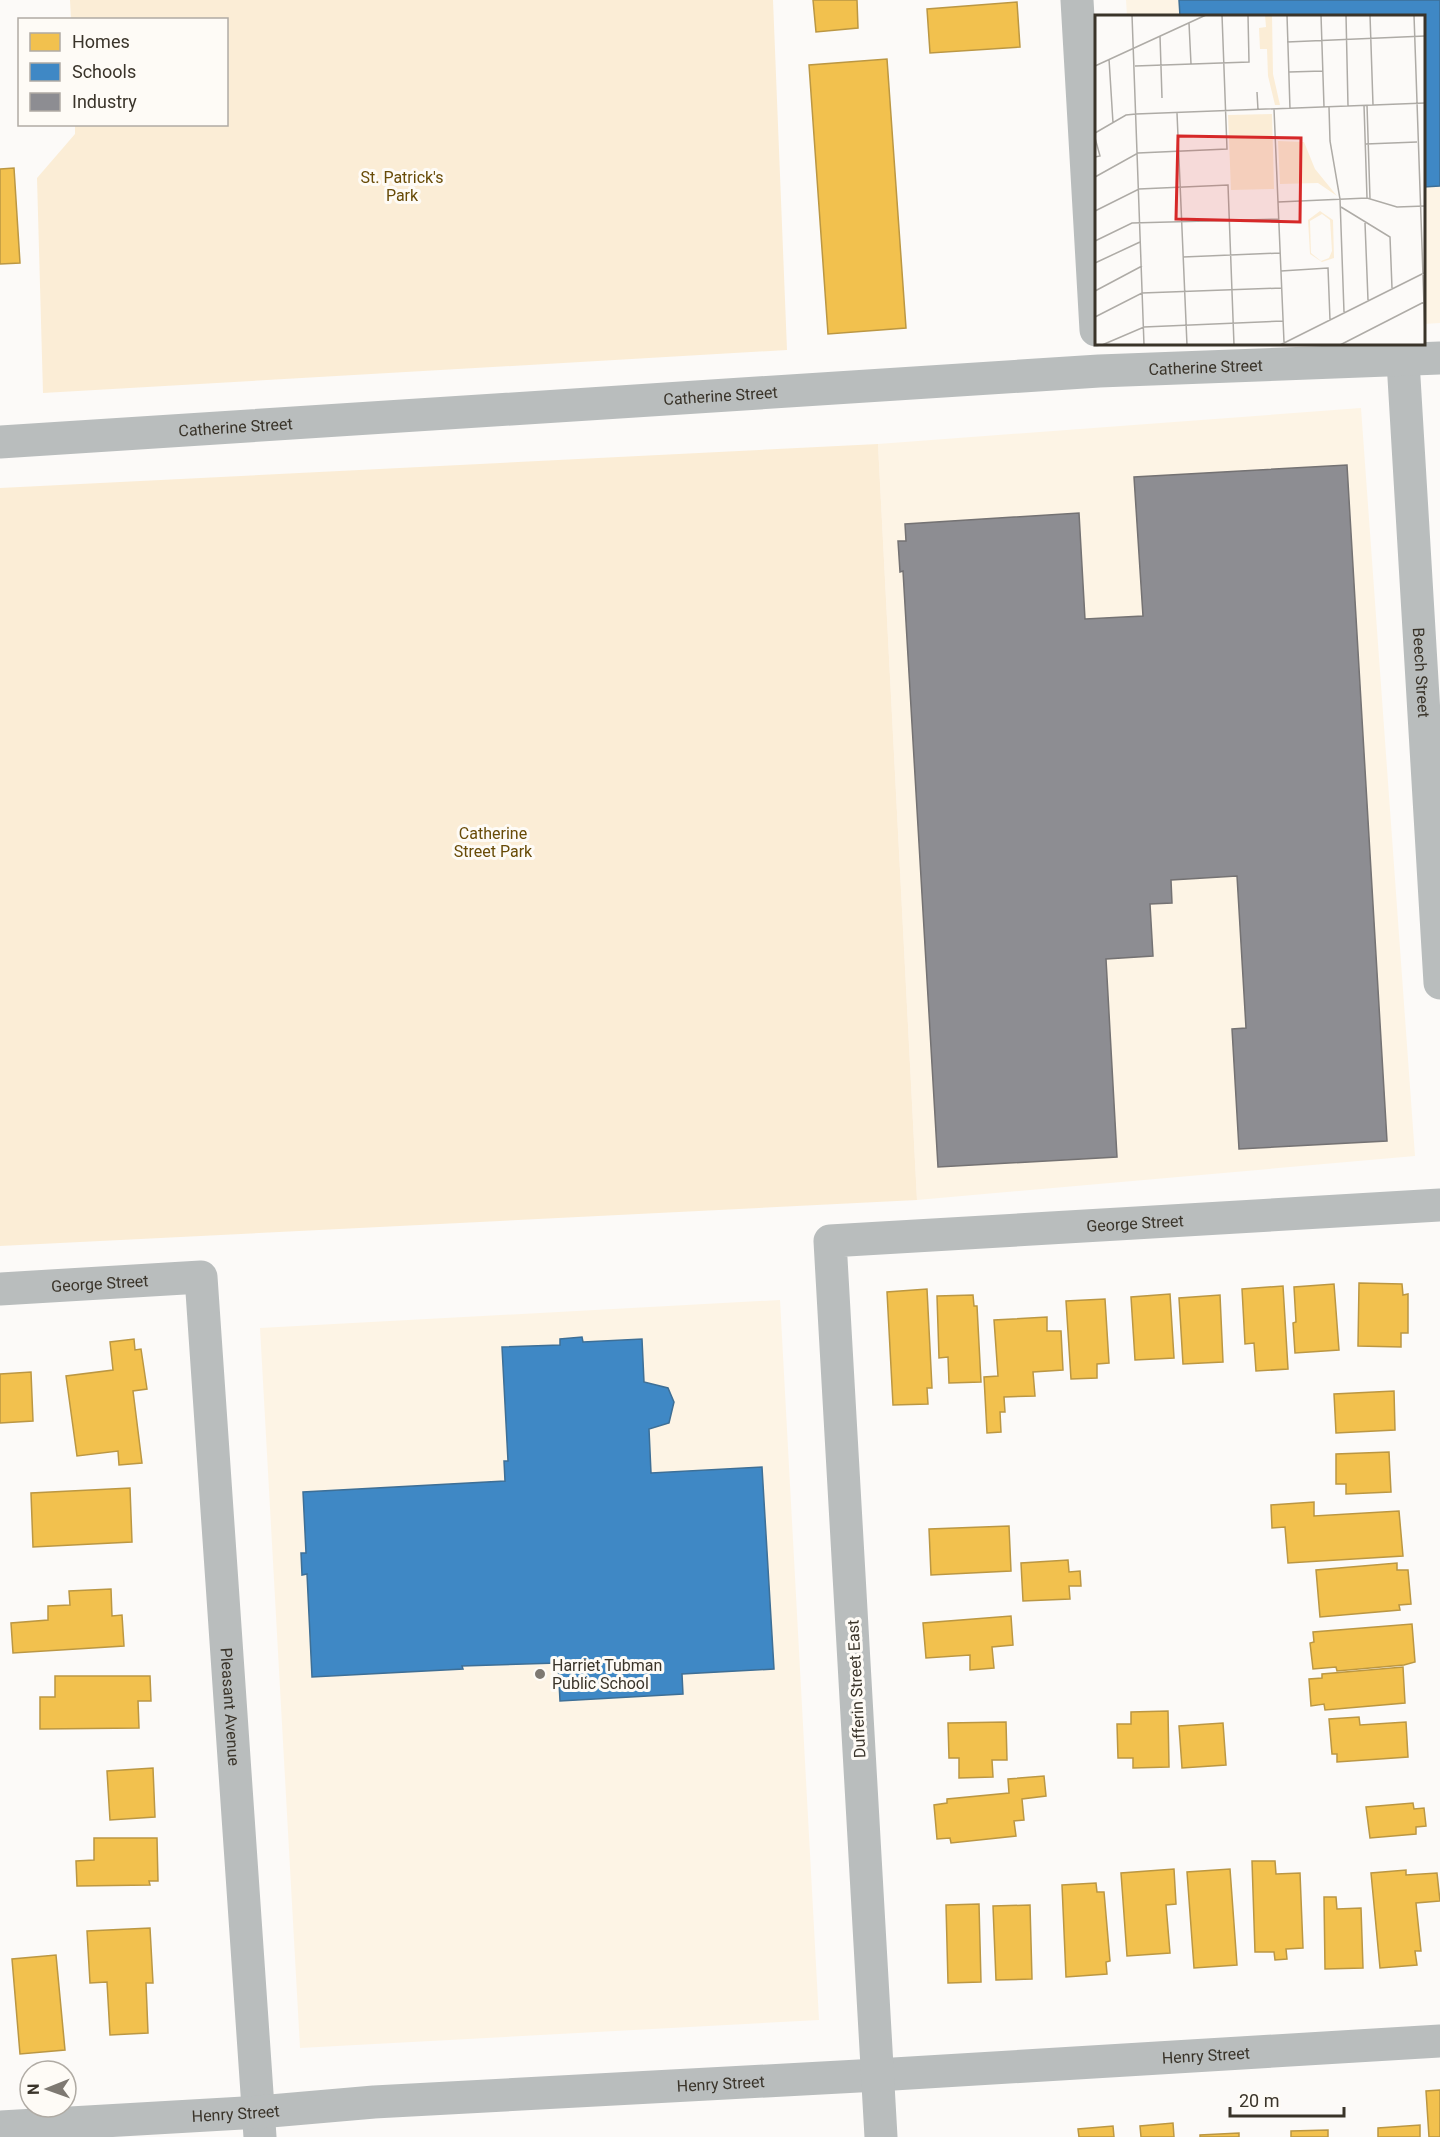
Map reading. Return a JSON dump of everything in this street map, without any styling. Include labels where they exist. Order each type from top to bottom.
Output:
[{"type":"street","points":[[1077,0],[1095,313]]},
{"type":"street","name":"Catherine Street","points":[[0,442],[1098,357],[1403,361],[1440,358]]},
{"type":"street","name":"Beech Street","points":[[1403,361],[1440,983]]},
{"type":"street","name":"George Street","points":[[830,1241],[1440,1205]]},
{"type":"street","name":"Dufferin Street East","points":[[830,1241],[881,2137]]},
{"type":"street","name":"George Street","points":[[0,1289],[201,1276]]},
{"type":"street","name":"Pleasant Avenue","points":[[201,1276],[260,2124]]},
{"type":"street","name":"Henry Street","points":[[0,2127],[260,2124],[386,2101],[877,2075],[1440,2041]]},
{"type":"shaded area","points":[[1126,0],[1440,0],[1440,323],[1425,324],[1425,15],[1127,15]]},
{"type":"shaded area","points":[[1361,408],[1415,1156],[917,1200],[878,444]]},
{"type":"shaded area","name":"Harriet Tubman Public School","points":[[780,1300],[819,2020],[300,2048],[260,1328]]},
{"type":"green space","name":"St. Patrick's Park","points":[[70,0],[773,0],[787,350],[43,393],[37,178],[75,134],[75,126],[228,126],[228,18],[71,18]]},
{"type":"green space","name":"Catherine Street Park","points":[[878,444],[917,1200],[0,1246],[0,488]]},
{"type":"building: Homes","points":[[813,0],[857,0],[858,28],[816,32]]},
{"type":"building: Homes","points":[[1017,2],[1020,47],[930,53],[927,9]]},
{"type":"building: Homes","points":[[887,59],[906,328],[828,334],[809,65]]},
{"type":"building: Homes","points":[[14,168],[20,263],[0,264],[0,169]]},
{"type":"building: Homes","points":[[1359,1283],[1402,1284],[1403,1295],[1408,1294],[1408,1333],[1401,1333],[1401,1347],[1358,1346]]},
{"type":"building: Homes","points":[[1334,1284],[1339,1350],[1295,1353],[1294,1287]]},
{"type":"building: Homes","points":[[1283,1286],[1288,1369],[1256,1371],[1254,1343],[1245,1344],[1242,1289]]},
{"type":"building: Homes","points":[[927,1289],[932,1388],[927,1388],[928,1404],[893,1405],[887,1292]]},
{"type":"building: Homes","points":[[1170,1294],[1174,1358],[1135,1360],[1131,1297]]},
{"type":"building: Homes","points":[[973,1295],[974,1306],[977,1306],[981,1382],[949,1383],[948,1357],[939,1358],[937,1296]]},
{"type":"building: Homes","points":[[1220,1295],[1223,1362],[1183,1364],[1179,1298]]},
{"type":"building: Homes","points":[[1105,1299],[1109,1363],[1097,1364],[1097,1378],[1071,1379],[1066,1301]]},
{"type":"building: Homes","points":[[1047,1317],[1047,1331],[1061,1331],[1063,1370],[1033,1372],[1035,1396],[1004,1397],[1005,1412],[1000,1412],[1001,1432],[987,1433],[984,1377],[998,1376],[994,1320]]},
{"type":"building: Homes","points":[[134,1339],[135,1350],[141,1349],[147,1389],[133,1391],[142,1463],[119,1465],[118,1451],[77,1456],[66,1376],[113,1370],[110,1342]]},
{"type":"building: Homes","points":[[31,1372],[33,1421],[0,1423],[0,1374]]},
{"type":"building: Homes","points":[[1394,1391],[1395,1430],[1336,1433],[1334,1394]]},
{"type":"building: Homes","points":[[1389,1452],[1391,1492],[1346,1494],[1346,1484],[1336,1484],[1336,1454]]},
{"type":"building: Homes","points":[[130,1488],[132,1542],[33,1547],[31,1493]]},
{"type":"building: Homes","points":[[1314,1502],[1314,1516],[1399,1511],[1403,1556],[1288,1563],[1285,1527],[1272,1528],[1271,1505]]},
{"type":"building: Homes","points":[[1009,1526],[1011,1571],[931,1575],[929,1529]]},
{"type":"building: Homes","points":[[1068,1560],[1069,1572],[1080,1571],[1081,1586],[1069,1586],[1070,1599],[1023,1601],[1021,1563]]},
{"type":"building: Homes","points":[[1397,1563],[1397,1570],[1408,1570],[1411,1604],[1399,1605],[1400,1610],[1320,1617],[1316,1570]]},
{"type":"building: Homes","points":[[111,1589],[112,1616],[122,1615],[124,1646],[13,1653],[11,1623],[48,1620],[48,1606],[70,1605],[69,1591]]},
{"type":"building: Homes","points":[[1011,1616],[1013,1645],[992,1647],[994,1668],[970,1670],[970,1655],[926,1658],[923,1623]]},
{"type":"building: Homes","points":[[1412,1624],[1415,1662],[1337,1671],[1336,1667],[1313,1669],[1310,1643],[1314,1642],[1313,1632]]},
{"type":"building: Homes","points":[[1403,1667],[1405,1703],[1325,1710],[1324,1704],[1311,1706],[1309,1679],[1322,1678],[1322,1674]]},
{"type":"building: Homes","points":[[55,1676],[150,1676],[151,1701],[138,1701],[139,1728],[40,1729],[40,1697],[55,1697]]},
{"type":"building: Homes","points":[[1168,1711],[1169,1767],[1133,1768],[1133,1758],[1118,1758],[1117,1724],[1131,1724],[1131,1712]]},
{"type":"building: Homes","points":[[1359,1717],[1360,1725],[1406,1722],[1408,1757],[1337,1762],[1337,1754],[1332,1754],[1329,1719]]},
{"type":"building: Homes","points":[[1006,1722],[1007,1760],[992,1760],[993,1777],[959,1778],[959,1758],[949,1758],[948,1723]]},
{"type":"building: Homes","points":[[1223,1723],[1226,1765],[1182,1768],[1179,1726]]},
{"type":"building: Homes","points":[[153,1768],[155,1817],[110,1820],[107,1771]]},
{"type":"building: Homes","points":[[1044,1776],[1046,1796],[1022,1799],[1024,1820],[1014,1821],[1016,1836],[951,1843],[950,1838],[937,1839],[934,1805],[947,1803],[947,1799],[1009,1793],[1008,1779]]},
{"type":"building: Homes","points":[[1413,1803],[1414,1809],[1424,1808],[1426,1826],[1416,1827],[1416,1834],[1370,1838],[1366,1807]]},
{"type":"building: Homes","points":[[94,1838],[157,1838],[158,1881],[149,1881],[150,1885],[77,1886],[76,1861],[94,1860]]},
{"type":"building: Homes","points":[[1252,1861],[1275,1861],[1276,1874],[1300,1873],[1303,1948],[1286,1949],[1287,1959],[1275,1960],[1274,1952],[1255,1952]]},
{"type":"building: Homes","points":[[1174,1869],[1176,1904],[1166,1905],[1170,1953],[1127,1956],[1121,1873]]},
{"type":"building: Homes","points":[[1230,1869],[1237,1965],[1194,1968],[1187,1872]]},
{"type":"building: Homes","points":[[1406,1870],[1406,1875],[1437,1873],[1440,1901],[1416,1903],[1421,1951],[1415,1951],[1417,1965],[1380,1968],[1371,1873]]},
{"type":"building: Homes","points":[[1096,1883],[1097,1892],[1104,1892],[1110,1961],[1106,1962],[1107,1974],[1066,1977],[1062,1885]]},
{"type":"building: Homes","points":[[1324,1897],[1336,1897],[1337,1909],[1361,1908],[1363,1968],[1325,1969]]},
{"type":"building: Homes","points":[[979,1904],[981,1982],[948,1983],[946,1905]]},
{"type":"building: Homes","points":[[1030,1905],[1032,1979],[996,1980],[993,1906]]},
{"type":"building: Homes","points":[[150,1928],[153,1983],[146,1983],[148,2033],[110,2035],[107,1982],[90,1983],[87,1931]]},
{"type":"building: Homes","points":[[56,1955],[65,2050],[20,2054],[12,1959]]},
{"type":"building: Homes","points":[[1440,2090],[1440,2137],[1429,2137],[1426,2091]]},
{"type":"building: Homes","points":[[1173,2123],[1174,2137],[1141,2137],[1140,2126]]},
{"type":"building: Homes","points":[[1420,2125],[1420,2137],[1378,2137],[1378,2128]]},
{"type":"building: Homes","points":[[1113,2126],[1114,2137],[1079,2137],[1078,2129]]},
{"type":"building: Homes","points":[[1328,2130],[1328,2137],[1291,2137],[1291,2131]]},
{"type":"building: Homes","points":[[1239,2133],[1239,2137],[1200,2137],[1200,2135]]},
{"type":"building: Schools","points":[[1179,0],[1440,0],[1440,186],[1425,187],[1425,15],[1180,15]]},
{"type":"building: Schools","points":[[582,1337],[583,1342],[642,1339],[644,1382],[668,1388],[674,1402],[669,1423],[649,1429],[651,1473],[762,1467],[774,1669],[682,1674],[683,1694],[560,1701],[558,1663],[462,1666],[463,1669],[312,1677],[307,1574],[302,1575],[301,1553],[306,1553],[303,1492],[505,1481],[504,1461],[508,1461],[502,1347],[560,1345],[560,1339]]},
{"type":"building: Industry","points":[[1347,465],[1387,1141],[1239,1149],[1232,1029],[1246,1028],[1237,876],[1171,880],[1172,903],[1150,904],[1153,956],[1106,959],[1117,1157],[938,1167],[903,571],[900,572],[898,541],[906,541],[905,524],[1079,513],[1085,619],[1143,616],[1134,477]]},
{"type":"place","name":"Harriet Tubman Public School","points":[[540,1674]]}]
